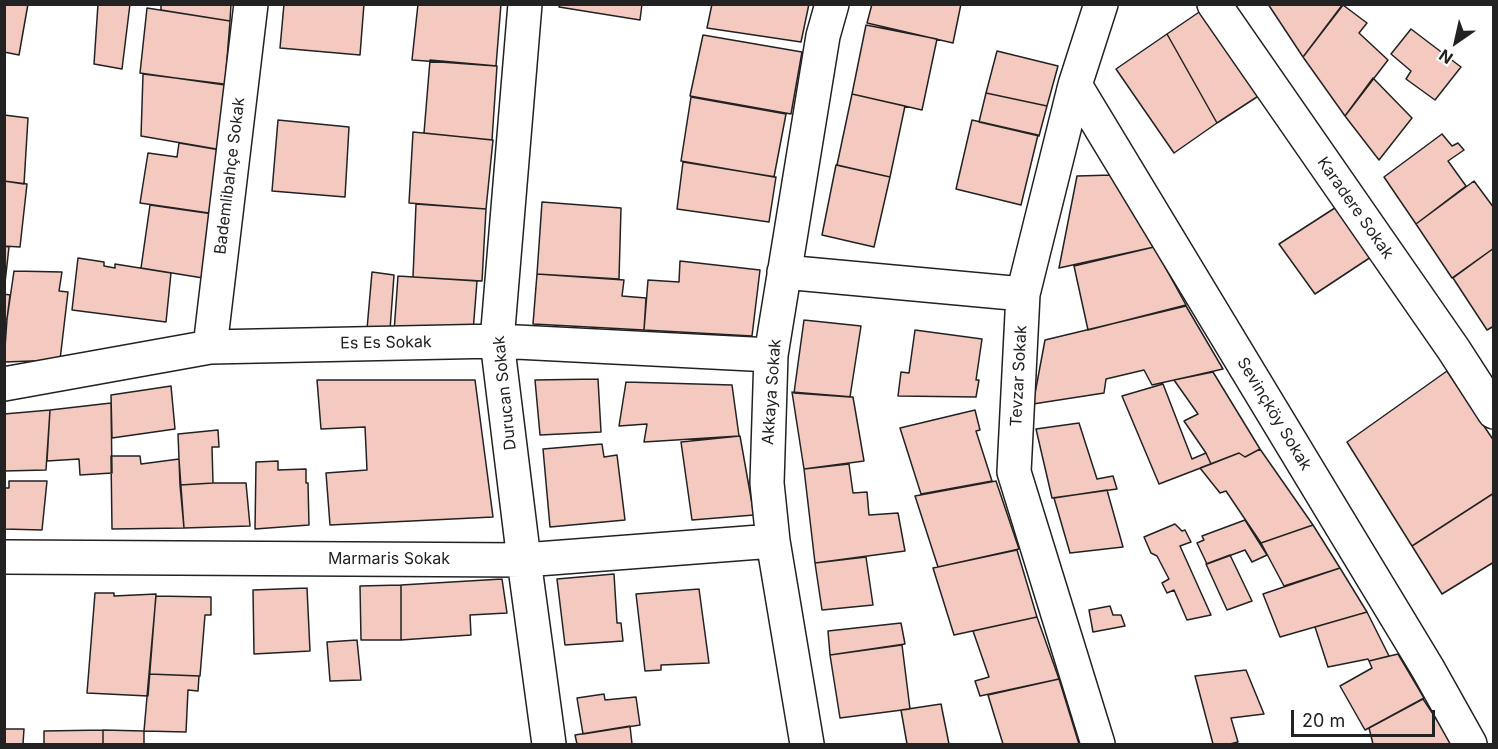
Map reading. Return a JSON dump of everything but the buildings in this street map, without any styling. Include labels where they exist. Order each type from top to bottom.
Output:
[{"type":"street","name":"Bademlibahçe Sokak","points":[[210,347],[251,4]]},
{"type":"street","name":"Durucan Sokak","points":[[525,4],[497,341],[549,744]]},
{"type":"street","name":"Akkaya Sokak","points":[[807,744],[773,541],[767,483],[771,355],[823,36],[832,4]]},
{"type":"street","name":"Tevzar Sokak","points":[[1098,744],[1014,472],[1023,294],[1076,85],[1101,4]]},
{"type":"street","name":"Karadere Sokak","points":[[1214,4],[1454,350],[1494,412]]},
{"type":"street","name":"Sevinçköy Sokak","points":[[1076,85],[1428,669],[1470,744]]},
{"type":"street","points":[[784,272],[1023,294]]},
{"type":"street","name":"Es Es Sokak","points":[[4,384],[210,347],[497,341],[771,355]]},
{"type":"street","name":"Marmaris Sokak","points":[[4,557],[524,560],[773,541]]}]
